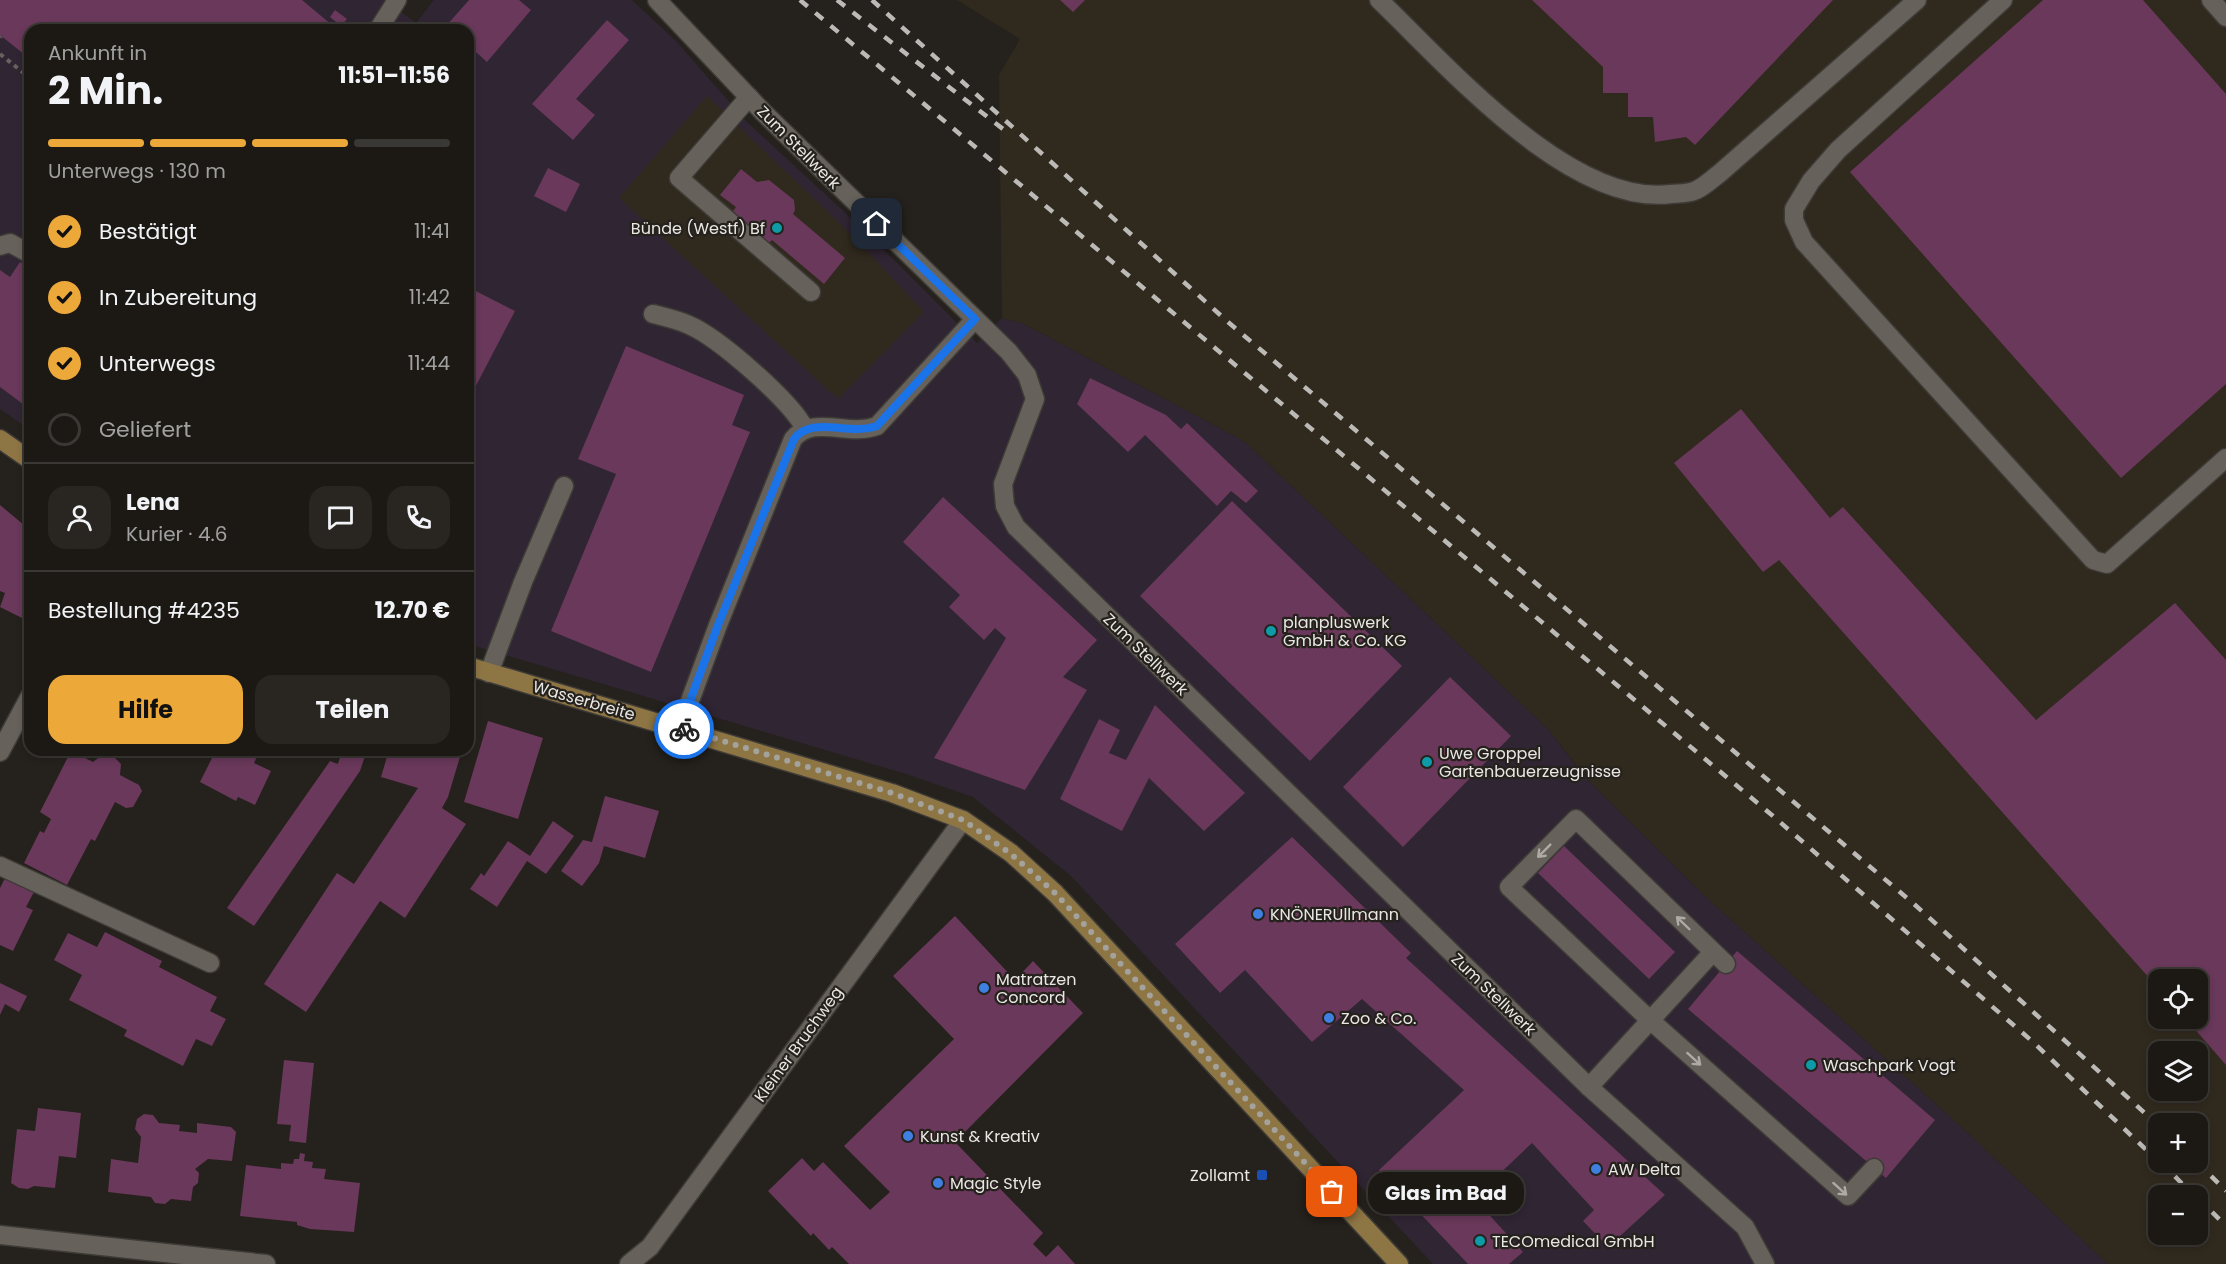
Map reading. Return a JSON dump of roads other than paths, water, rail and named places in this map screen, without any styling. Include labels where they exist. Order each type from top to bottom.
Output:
[{"type":"main road","points":[[0,439],[24,456]]},
{"type":"main road","name":"Wasserbreite","points":[[474,668],[892,793],[963,820],[1011,854],[1055,893],[1399,1264]]},
{"type":"street","points":[[382,24],[397,0]]},
{"type":"street","name":"Zum Stellwerk","points":[[657,0],[749,97],[1009,352],[1027,375],[1035,399],[1004,484],[1005,506],[1016,527],[1589,1087],[1745,1227],[1765,1264]]},
{"type":"street","points":[[1379,0],[1509,124],[1548,154],[1599,183],[1635,194],[1664,195],[1694,191],[1720,173],[1917,0]]},
{"type":"street","points":[[2003,0],[1838,150],[1812,181],[1794,209],[1794,220],[1804,242],[2093,560],[2107,564],[2226,458]]},
{"type":"street","points":[[2211,0],[2226,17]]},
{"type":"street","points":[[749,97],[679,178],[811,292]]},
{"type":"street","points":[[0,246],[10,243],[24,251]]},
{"type":"street","points":[[653,314],[689,325],[705,335],[776,393],[798,414],[806,429]]},
{"type":"street","points":[[680,728],[794,439],[806,429],[815,426],[853,431],[877,426],[975,319]]},
{"type":"street","points":[[489,672],[523,582],[564,486]]},
{"type":"street","points":[[0,752],[24,707]]},
{"type":"street","points":[[1589,1087],[1650,1020],[1719,958],[1576,819],[1509,887],[1650,1020],[1848,1196],[1874,1168]]},
{"type":"street","name":"Kleiner Bruchweg","points":[[629,1264],[650,1247],[963,820]]},
{"type":"street","points":[[0,866],[210,963]]},
{"type":"street","points":[[0,1235],[266,1264]]},
{"type":"railway","points":[[800,0],[1773,816],[2033,1042],[2148,1151]]},
{"type":"railway","points":[[837,0],[1003,129]]},
{"type":"railway","points":[[872,0],[1228,322],[1914,904],[2148,1116]]},
{"type":"railway","points":[[2172,1173],[2183,1185]]},
{"type":"railway","points":[[2208,1173],[2226,1191]]},
{"type":"railway","points":[[2208,1208],[2226,1226]]},
{"type":"place","name":"Bünde (Westf) Bf","points":[[777,228]]},
{"type":"place","name":"planpluswerk GmbH & Co. KG","points":[[1271,631]]},
{"type":"place","name":"Uwe Groppel Gartenbauerzeugnisse","points":[[1427,762]]},
{"type":"place","name":"KNÖNERUllmann","points":[[1258,914]]},
{"type":"place","name":"Matratzen Concord","points":[[984,988]]},
{"type":"place","name":"Zoo & Co.","points":[[1329,1018]]},
{"type":"place","name":"Waschpark Vogt","points":[[1811,1065]]},
{"type":"place","name":"Kunst & Kreativ","points":[[908,1136]]},
{"type":"place","name":"AW Delta","points":[[1596,1169]]},
{"type":"place","name":"Zollamt","points":[[1262,1175]]},
{"type":"place","name":"Magic Style","points":[[938,1183]]},
{"type":"place","name":"Glas im Bad","points":[[1332,1192]]},
{"type":"place","name":"TECOmedical GmbH","points":[[1480,1241]]}]
